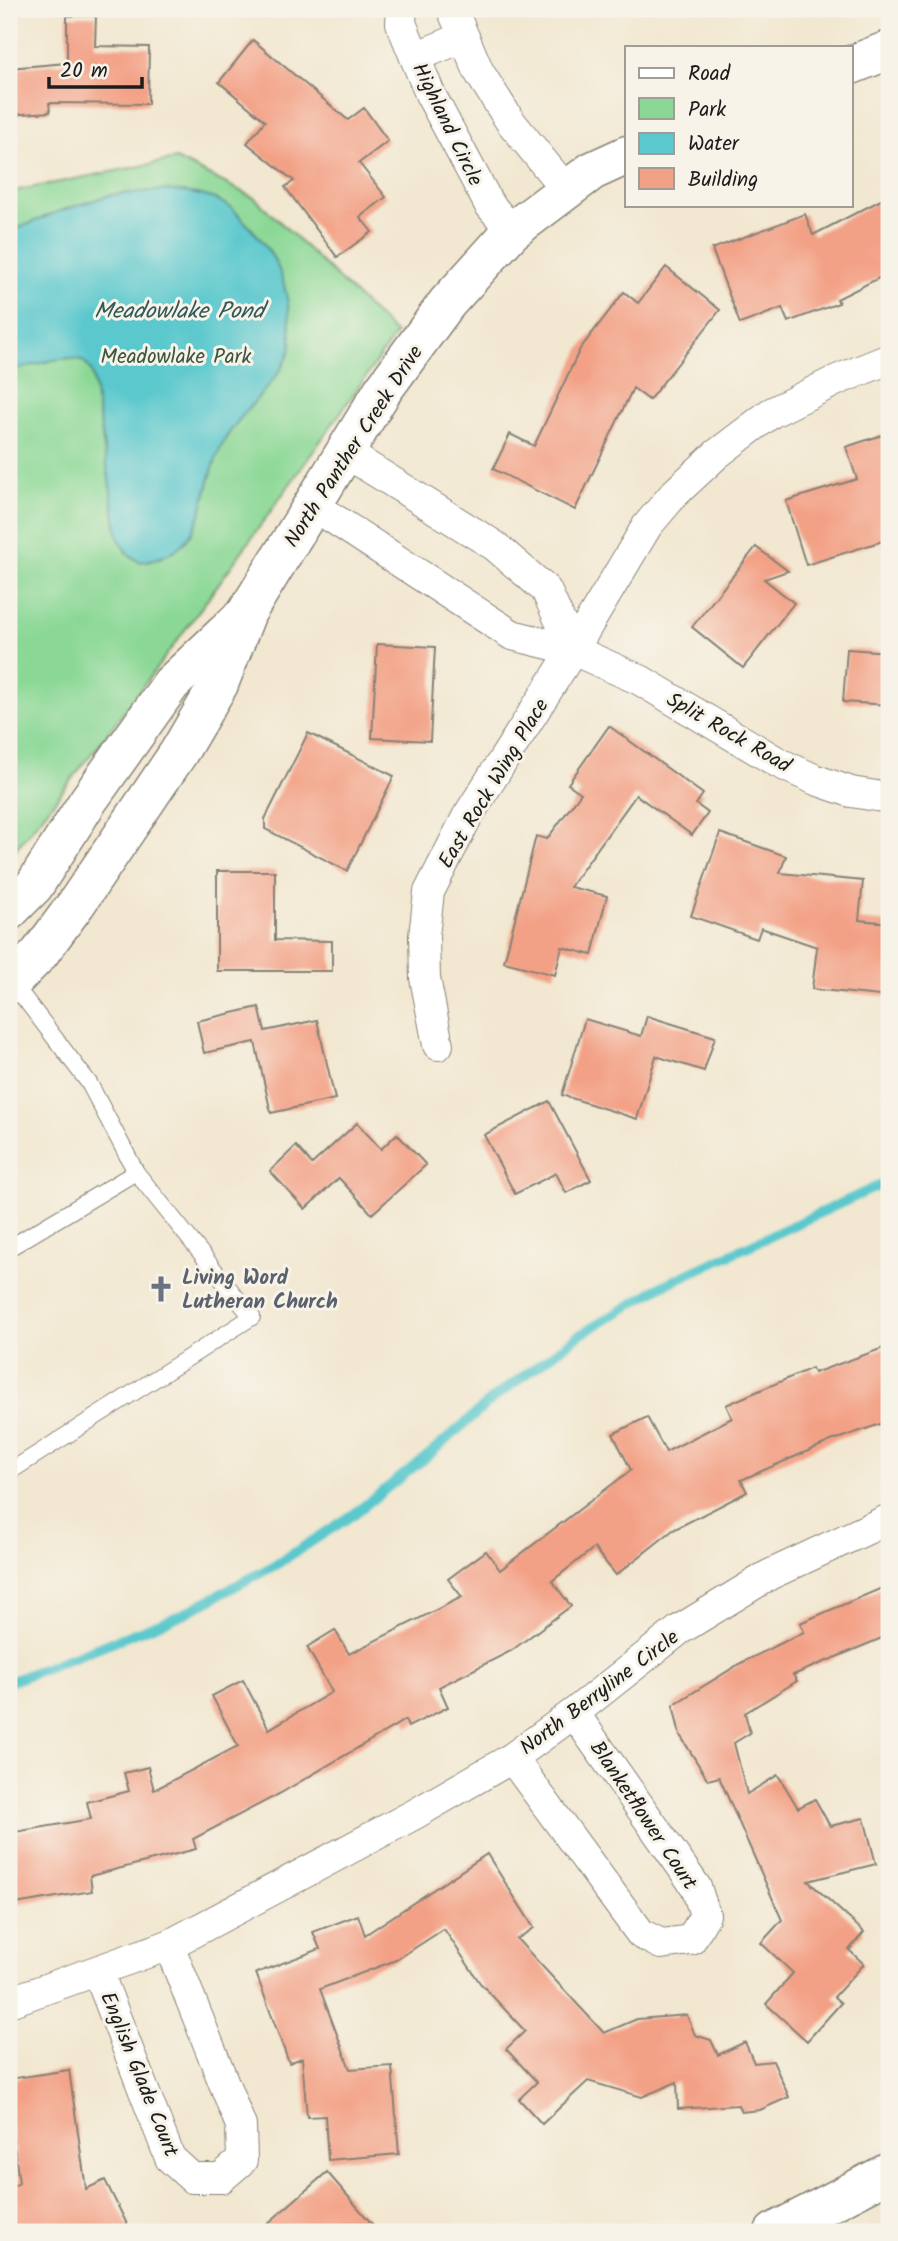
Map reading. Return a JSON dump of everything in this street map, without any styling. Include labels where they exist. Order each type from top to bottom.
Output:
[{"type":"street","name":"Highland Circle","points":[[402,9],[401,23],[430,94],[489,204],[512,231]]},
{"type":"street","points":[[452,9],[479,72],[510,121],[567,191]]},
{"type":"street","points":[[415,57],[464,37]]},
{"type":"street","points":[[852,65],[889,50]]},
{"type":"street","name":"North Panther Creek Drive","points":[[10,984],[39,954],[76,904],[178,752],[219,684],[247,612],[383,390],[447,303],[512,231],[592,172],[625,156]]},
{"type":"street","name":"East Rock Wing Place","points":[[439,1045],[425,978],[424,936],[429,892],[467,817],[573,650],[647,526],[675,493],[717,454],[771,412],[837,380],[889,359]]},
{"type":"street","points":[[346,453],[495,546],[546,590],[573,650]]},
{"type":"street","name":"Split Rock Road","points":[[313,506],[512,635],[573,650],[640,680],[779,763],[816,780],[851,792],[889,798]]},
{"type":"street","name":"North Panther Creek Drive","points":[[9,911],[34,886],[88,801],[171,684],[247,612]]},
{"type":"street","name":"North Berryline Circle","points":[[9,2002],[169,1945],[415,1814],[512,1758],[679,1630],[769,1575],[889,1519]]},
{"type":"street","name":"Blanketflower Court","points":[[512,1758],[641,1934],[661,1944],[691,1940],[705,1915],[696,1887],[574,1713]]},
{"type":"street","name":"English Glade Court","points":[[98,1972],[170,2158],[192,2178],[221,2178],[242,2160],[241,2126],[169,1945]]},
{"type":"street","points":[[774,2232],[889,2172]]},
{"type":"lane","points":[[9,1472],[252,1317],[136,1172],[89,1083],[10,984]]},
{"type":"lane","points":[[9,1248],[136,1172]]},
{"type":"green space","name":"Meadowlake Park","points":[[176,159],[255,198],[396,334],[159,665],[9,857],[9,192]]},
{"type":"water","name":"Meadowlake Pond","points":[[164,190],[215,199],[234,210],[256,234],[279,269],[287,295],[291,345],[287,359],[279,371],[237,422],[221,447],[198,520],[190,535],[179,548],[162,557],[139,562],[126,552],[118,537],[92,373],[88,366],[84,362],[69,358],[9,372],[9,232],[57,212],[110,195]]},
{"type":"building","points":[[67,16],[96,16],[95,46],[149,47],[148,104],[49,103],[50,112],[9,115],[9,68],[67,63]]},
{"type":"building","points":[[253,40],[348,120],[364,108],[388,141],[359,163],[386,197],[360,217],[372,232],[337,257],[285,187],[294,181],[247,143],[265,121],[219,82]]},
{"type":"building","points":[[889,196],[889,273],[837,299],[839,303],[788,322],[782,308],[740,324],[712,249],[805,214],[813,235]]},
{"type":"building","points":[[666,267],[720,310],[649,400],[633,388],[575,510],[493,469],[510,434],[534,446],[580,349],[624,292],[638,303]]},
{"type":"building","points":[[882,435],[889,457],[889,539],[806,565],[786,501],[857,479],[846,447]]},
{"type":"building","points":[[756,547],[788,571],[764,579],[794,603],[743,668],[692,627]]},
{"type":"building","points":[[377,644],[435,647],[430,741],[372,738]]},
{"type":"building","points":[[847,649],[889,652],[889,705],[843,702]]},
{"type":"building","points":[[609,726],[703,794],[696,804],[708,813],[692,835],[636,795],[570,887],[607,896],[592,955],[562,947],[555,975],[504,962],[536,836],[547,839],[581,793],[568,784]]},
{"type":"building","points":[[308,733],[394,776],[347,871],[265,829],[265,819]]},
{"type":"building","points":[[720,833],[786,856],[780,873],[863,881],[859,920],[889,923],[889,997],[812,989],[817,947],[761,928],[757,939],[691,916]]},
{"type":"building","points":[[217,871],[275,871],[275,940],[332,941],[332,971],[217,971]]},
{"type":"building","points":[[259,1007],[265,1031],[317,1020],[335,1099],[271,1113],[255,1042],[204,1053],[197,1021]]},
{"type":"building","points":[[647,1016],[715,1037],[704,1071],[656,1056],[637,1119],[562,1095],[585,1019],[641,1036]]},
{"type":"building","points":[[549,1101],[591,1180],[566,1193],[556,1173],[515,1194],[484,1135]]},
{"type":"building","points":[[357,1123],[381,1149],[397,1134],[426,1165],[372,1214],[339,1178],[305,1209],[270,1171],[296,1146],[312,1164]]},
{"type":"building","points":[[889,1346],[889,1421],[831,1441],[741,1480],[747,1492],[673,1530],[616,1575],[594,1548],[552,1581],[571,1606],[511,1651],[439,1687],[448,1707],[408,1727],[405,1720],[281,1793],[193,1839],[196,1849],[90,1876],[92,1891],[9,1905],[9,1833],[91,1819],[87,1802],[129,1791],[124,1773],[148,1767],[154,1790],[238,1746],[212,1696],[243,1680],[269,1729],[332,1692],[307,1647],[335,1630],[349,1654],[462,1597],[448,1579],[486,1551],[500,1570],[631,1470],[613,1434],[647,1417],[666,1452],[732,1418],[726,1405],[812,1368],[814,1373]]},
{"type":"building","points":[[889,1585],[889,1635],[793,1675],[797,1681],[745,1713],[750,1733],[734,1743],[747,1794],[778,1775],[798,1808],[815,1799],[830,1826],[864,1818],[876,1864],[808,1881],[864,1932],[849,1950],[864,1964],[834,1997],[841,2003],[807,2041],[766,2004],[793,1973],[761,1943],[782,1920],[719,1777],[708,1780],[680,1735],[673,1705],[741,1663],[804,1632],[800,1623]]},
{"type":"building","points":[[487,1854],[534,1928],[517,1939],[604,2033],[637,2019],[687,2015],[695,2035],[711,2040],[718,2055],[745,2042],[754,2063],[773,2061],[789,2097],[760,2110],[741,2112],[738,2105],[678,2109],[677,2082],[642,2097],[588,2081],[542,2124],[519,2099],[537,2082],[506,2049],[525,2031],[480,1983],[444,1929],[396,1960],[320,1989],[350,2069],[392,2066],[399,2154],[328,2160],[325,2116],[307,2117],[302,2058],[289,2063],[256,1973],[320,1949],[313,1932],[358,1915],[365,1935]]},
{"type":"building","points":[[69,2070],[86,2189],[105,2180],[131,2232],[9,2232],[9,2189],[19,2183],[9,2123],[9,2079]]},
{"type":"building","points":[[327,2172],[379,2232],[258,2232]]},
{"type":"waterway","points":[[9,1682],[181,1615],[277,1564],[354,1514],[430,1454],[495,1397],[578,1336],[662,1286],[889,1181]]},
{"type":"place","name":"Living Word Lutheran Church","points":[[161,1289]]}]
